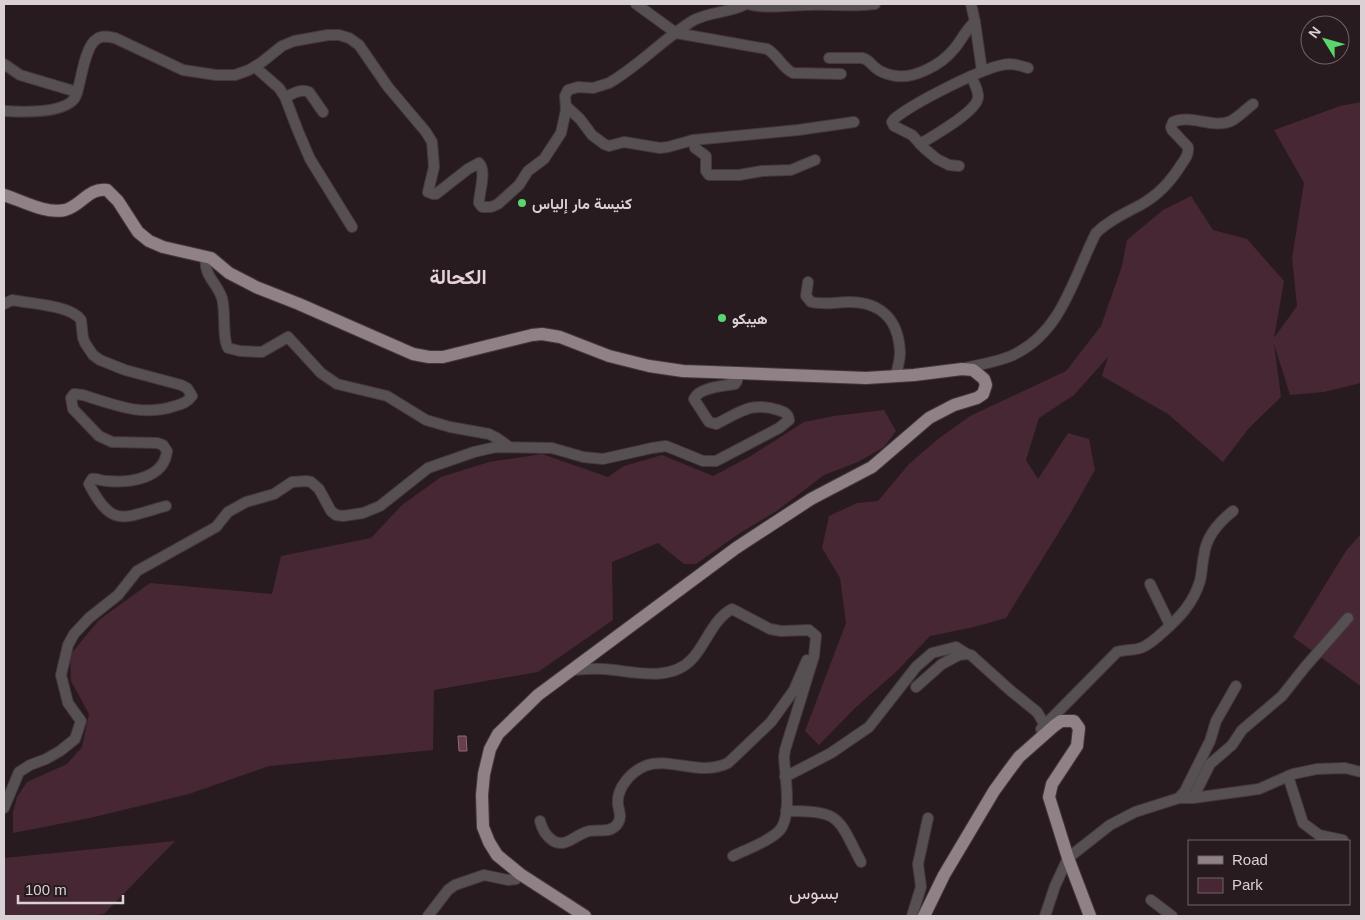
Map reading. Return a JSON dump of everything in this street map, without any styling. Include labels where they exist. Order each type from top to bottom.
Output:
[{"type":"main road","points":[[4,195],[45,209],[62,210],[75,205],[94,191],[107,190],[118,201],[138,232],[149,241],[163,247],[211,258],[229,273],[256,287],[413,354],[443,357],[542,334],[560,337],[609,356],[648,366],[683,372],[866,378],[962,369],[973,370],[984,379],[986,385],[983,394],[977,398],[954,405],[929,418],[872,467],[811,498],[736,548],[538,695],[498,734],[490,748],[484,774],[482,795],[483,827],[489,842],[497,855],[520,874],[585,916]]},
{"type":"main road","points":[[924,916],[944,875],[989,798],[1019,757],[1061,721],[1074,721],[1079,728],[1077,746],[1059,772],[1049,792],[1050,802],[1068,858],[1090,916]]},
{"type":"street","points":[[636,4],[676,33],[767,49],[775,54],[787,69],[794,73],[841,74]]},
{"type":"street","points":[[4,111],[22,112],[56,108],[73,100],[89,49],[96,39],[106,36],[122,40],[176,66],[198,73],[234,75],[255,66],[282,46],[294,41],[339,35],[349,38],[359,45],[388,87],[426,132],[432,142],[434,167],[428,192],[436,194],[468,169],[479,163],[483,172],[479,203],[482,206],[490,207],[498,204],[519,185],[528,171],[544,159],[561,133],[566,117],[565,96],[568,90],[575,87],[593,88],[609,83],[697,19],[714,12],[738,9],[747,4],[757,7],[784,5],[861,6],[875,4]]},
{"type":"street","points":[[971,4],[982,71]]},
{"type":"street","points":[[829,58],[866,58],[878,70],[894,76],[913,74],[942,61],[953,51],[967,29],[975,22]]},
{"type":"street","points":[[4,64],[20,75],[77,92]]},
{"type":"street","points":[[959,166],[949,165],[937,159],[912,135],[894,126],[892,122],[894,119],[925,100],[982,71],[1009,64],[1028,68]]},
{"type":"street","points":[[255,66],[280,88],[310,159],[352,227]]},
{"type":"street","points":[[920,144],[969,111],[976,104],[978,96],[971,76]]},
{"type":"street","points":[[285,97],[301,90],[306,91],[323,112]]},
{"type":"street","points":[[962,369],[1017,354],[1033,343],[1048,327],[1059,314],[1096,233],[1104,225],[1144,203],[1162,190],[1188,155],[1188,147],[1172,130],[1171,124],[1173,122],[1183,120],[1226,122],[1239,116],[1253,104]]},
{"type":"street","points":[[566,106],[580,119],[592,135],[609,146],[624,142],[660,148],[693,140],[790,131],[854,122]]},
{"type":"street","points":[[693,140],[695,148],[706,156],[706,171],[709,175],[739,175],[762,171],[790,170],[815,160]]},
{"type":"street","points":[[206,256],[206,270],[223,303],[226,323],[225,340],[228,348],[240,351],[262,352],[288,337],[321,373],[337,384],[387,396],[426,420],[450,427],[489,434],[508,446]]},
{"type":"street","points":[[808,282],[806,296],[811,302],[860,303],[878,309],[888,316],[894,325],[900,354],[896,376]]},
{"type":"street","points":[[4,304],[12,300],[63,309],[74,313],[81,320],[85,343],[93,355],[100,360],[125,370],[190,390],[192,396],[184,402],[162,410],[151,411],[136,411],[82,395],[74,394],[71,398],[73,408],[99,436],[112,442],[157,443],[166,447],[167,451],[163,464],[159,469],[144,478],[121,482],[92,479],[89,484],[104,509],[112,515],[122,517],[166,506]]},
{"type":"street","points":[[4,808],[19,772],[60,751],[74,739],[81,721],[68,703],[61,675],[68,645],[74,634],[89,618],[118,595],[137,571],[216,527],[228,512],[246,502],[274,494],[292,482],[311,482],[319,489],[331,511],[343,516],[353,515],[380,506],[433,466],[482,449],[508,446],[552,448],[583,457],[603,459],[666,446],[703,461],[716,461],[779,428],[789,420],[786,413],[764,406],[755,406],[744,409],[716,424],[709,422],[694,399],[695,395],[702,391],[735,384],[737,378],[726,374]]},
{"type":"street","points":[[1019,757],[1045,724],[1117,652],[1142,648],[1149,644],[1185,611],[1196,593],[1210,536],[1224,518],[1233,511]]},
{"type":"street","points":[[1150,584],[1170,625]]},
{"type":"street","points":[[573,670],[601,668],[634,673],[666,674],[681,668],[691,660],[715,626],[732,609],[770,628],[781,631],[806,630],[816,636],[814,656],[786,744],[784,757],[786,811],[784,824],[778,832],[733,856]]},
{"type":"street","points":[[1193,798],[1210,764],[1232,745],[1242,730],[1282,696],[1348,618]]},
{"type":"street","points":[[540,821],[542,830],[550,839],[559,844],[587,831],[604,831],[619,823],[618,802],[620,792],[634,771],[650,764],[705,769],[719,768],[728,763],[770,722],[794,690],[809,656],[812,632]]},
{"type":"street","points":[[785,777],[830,753],[869,727],[916,667],[932,653],[956,647],[970,655],[1037,712],[1045,724]]},
{"type":"street","points":[[916,687],[942,664],[962,654],[967,654]]},
{"type":"street","points":[[1179,798],[1210,741],[1216,721],[1236,686]]},
{"type":"street","points":[[1045,916],[1055,886],[1068,858],[1110,825],[1135,812],[1179,798],[1193,798],[1258,788],[1288,776],[1317,769],[1345,768],[1361,772]]},
{"type":"street","points":[[1288,776],[1303,823],[1318,835],[1343,840]]},
{"type":"street","points":[[786,811],[820,812],[836,819],[842,826],[861,862]]},
{"type":"street","points":[[912,916],[921,888],[918,864],[928,818]]},
{"type":"street","points":[[428,916],[448,890],[455,885],[484,875],[508,880],[516,879],[520,874]]},
{"type":"street","points":[[1151,900],[1172,916]]},
{"type":"green space","points":[[1361,102],[1361,383],[1324,392],[1290,395],[1274,344],[1281,397],[1249,428],[1223,462],[1168,414],[1102,376],[1108,357],[1074,395],[1039,418],[1026,460],[1038,479],[1068,433],[1089,439],[1095,470],[1006,618],[930,636],[898,670],[855,708],[819,745],[805,731],[846,623],[840,578],[822,548],[829,516],[857,503],[878,501],[909,464],[938,439],[970,416],[1066,371],[1101,326],[1122,266],[1127,240],[1163,210],[1191,196],[1213,230],[1247,239],[1284,281],[1274,338],[1297,306],[1292,258],[1304,183],[1274,130],[1340,106]]},
{"type":"green space","points":[[884,410],[896,431],[884,447],[858,462],[824,475],[778,510],[737,535],[696,564],[684,564],[658,543],[612,562],[613,620],[538,672],[434,690],[433,750],[269,766],[189,794],[90,818],[13,833],[13,812],[17,797],[27,782],[67,764],[82,747],[89,714],[71,681],[70,655],[99,620],[150,583],[272,594],[281,556],[371,538],[402,505],[441,477],[489,462],[542,454],[608,477],[624,466],[662,455],[713,476],[749,457],[804,422]]},
{"type":"green space","points":[[1361,534],[1361,684],[1359,685],[1293,637],[1346,551]]},
{"type":"green space","points":[[175,841],[104,914],[83,916],[4,916],[4,858]]},
{"type":"shaded area","points":[[458,736],[466,736],[467,751],[459,751]]},
{"type":"place","name":"كنيسة مار إلياس","points":[[522,203]]},
{"type":"place","name":"هيبكو","points":[[722,318]]},
{"type":"district","name":"الكحالة","points":[[458,277]]},
{"type":"district","name":"بسوس","points":[[814,893]]}]
